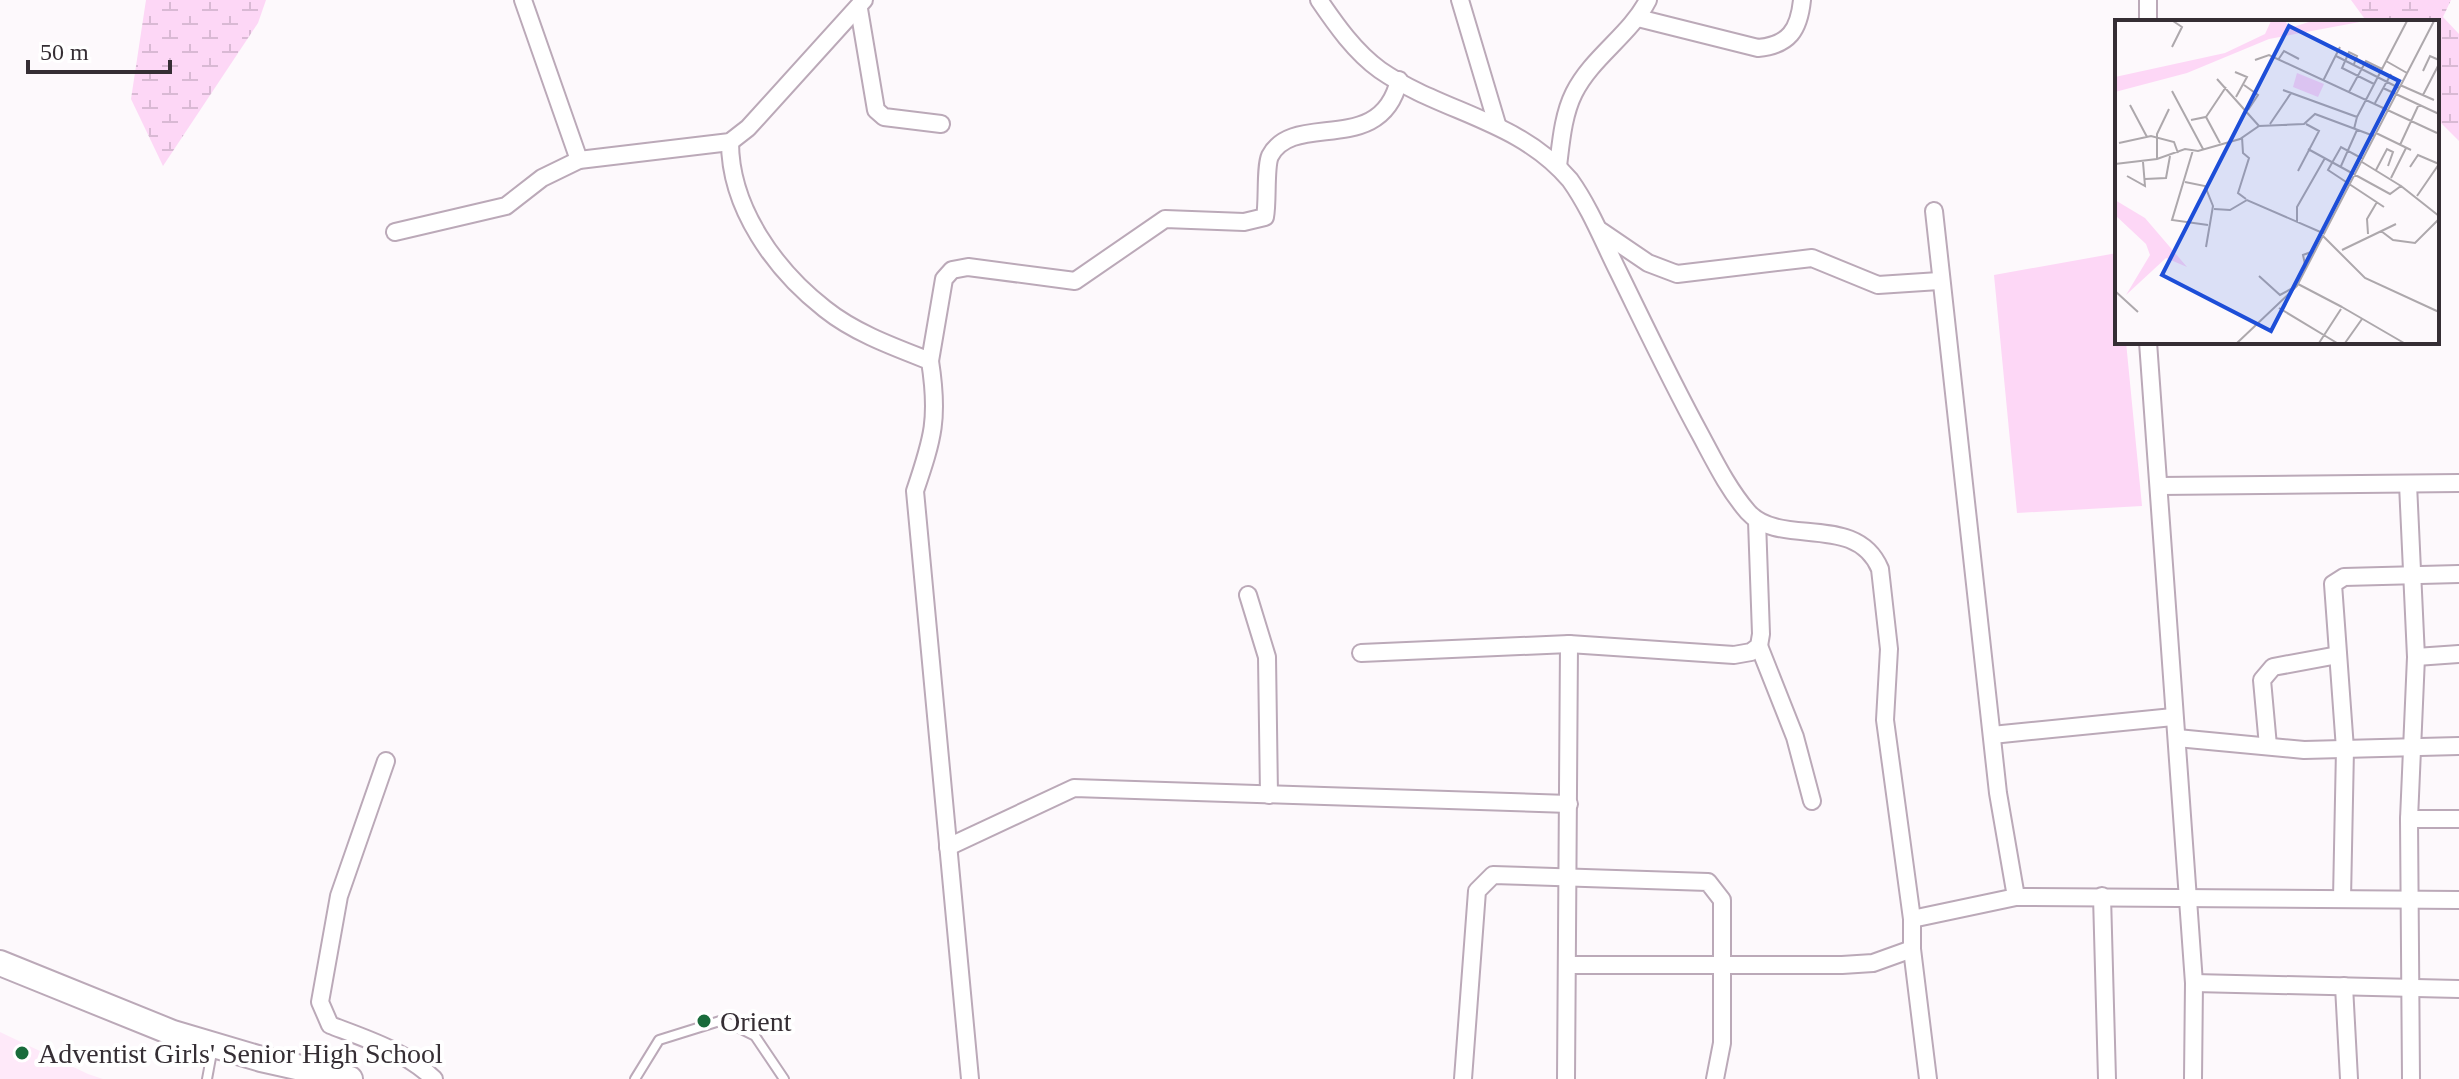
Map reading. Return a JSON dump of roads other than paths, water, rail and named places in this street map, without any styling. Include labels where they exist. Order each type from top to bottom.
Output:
[{"type":"main road","points":[[0,963],[132,1018],[213,1046],[350,1079]]},
{"type":"street","points":[[523,0],[579,160]]},
{"type":"street","points":[[1319,0],[1356,47],[1379,69],[1432,100],[1497,124],[1558,166],[1577,190],[1678,394],[1723,477],[1757,521],[1759,646],[1795,737],[1812,801]]},
{"type":"street","points":[[1460,0],[1497,124]]},
{"type":"street","points":[[1558,166],[1563,128],[1574,93],[1638,18],[1648,0]]},
{"type":"street","points":[[1638,18],[1758,48],[1776,46],[1791,37],[1799,22],[1802,0]]},
{"type":"street","points":[[395,232],[506,206],[542,178],[579,160],[730,142],[748,128],[861,4]]},
{"type":"street","points":[[861,4],[876,110],[884,117],[941,124]]},
{"type":"street","points":[[970,1079],[915,491],[934,436],[937,400],[930,361],[944,279],[952,270],[968,267],[1075,281],[1165,219],[1244,222],[1265,217],[1270,195],[1269,159],[1278,146],[1304,135],[1350,128],[1378,118],[1394,100],[1399,80]]},
{"type":"street","points":[[730,142],[730,162],[746,213],[785,273],[826,311],[879,341],[930,361]]},
{"type":"street","points":[[1934,211],[1939,281],[1998,793],[2016,897]]},
{"type":"street","points":[[1597,228],[1648,263],[1677,274],[1812,258],[1878,285],[1939,281]]},
{"type":"street","points":[[2148,344],[2194,983],[2193,1079]]},
{"type":"street","points":[[2160,486],[2459,483]]},
{"type":"street","points":[[2408,484],[2416,657],[2409,819],[2411,1079]]},
{"type":"street","points":[[1757,521],[1857,542],[1875,557],[1880,569],[1889,649],[1885,720],[1912,919],[1912,949],[1928,1079]]},
{"type":"street","points":[[2342,899],[2345,749],[2333,584],[2336,579],[2459,574]]},
{"type":"street","points":[[1248,595],[1267,657],[1269,795]]},
{"type":"street","points":[[1361,653],[1569,644],[1734,655],[1751,652],[1759,646]]},
{"type":"street","points":[[1566,1079],[1569,644]]},
{"type":"street","points":[[2416,657],[2459,654]]},
{"type":"street","points":[[2268,746],[2262,680],[2267,672],[2273,667],[2338,655]]},
{"type":"street","points":[[1992,735],[2173,717]]},
{"type":"street","points":[[2177,738],[2304,750],[2459,746]]},
{"type":"street","points":[[386,761],[339,896],[320,1002],[330,1025],[389,1048],[415,1062],[434,1079]]},
{"type":"street","points":[[948,847],[1074,788],[1569,804]]},
{"type":"street","points":[[2409,819],[2459,819]]},
{"type":"street","points":[[1463,1079],[1477,891],[1493,875],[1708,882],[1722,900],[1722,1043],[1715,1079]]},
{"type":"street","points":[[2102,896],[2107,1079]]},
{"type":"street","points":[[1912,919],[2016,897],[2459,900]]},
{"type":"street","points":[[1567,965],[1873,963],[1912,949]]},
{"type":"street","points":[[2194,983],[2459,989]]},
{"type":"street","points":[[2344,986],[2349,1079]]},
{"type":"lane","points":[[635,1079],[659,1040],[723,1020],[755,1036],[784,1079]]},
{"type":"lane","points":[[207,1079],[213,1046]]},
{"type":"place","name":"Orient","points":[[704,1021]]},
{"type":"place","name":"Adventist Girls' Senior High School","points":[[22,1053]]}]
